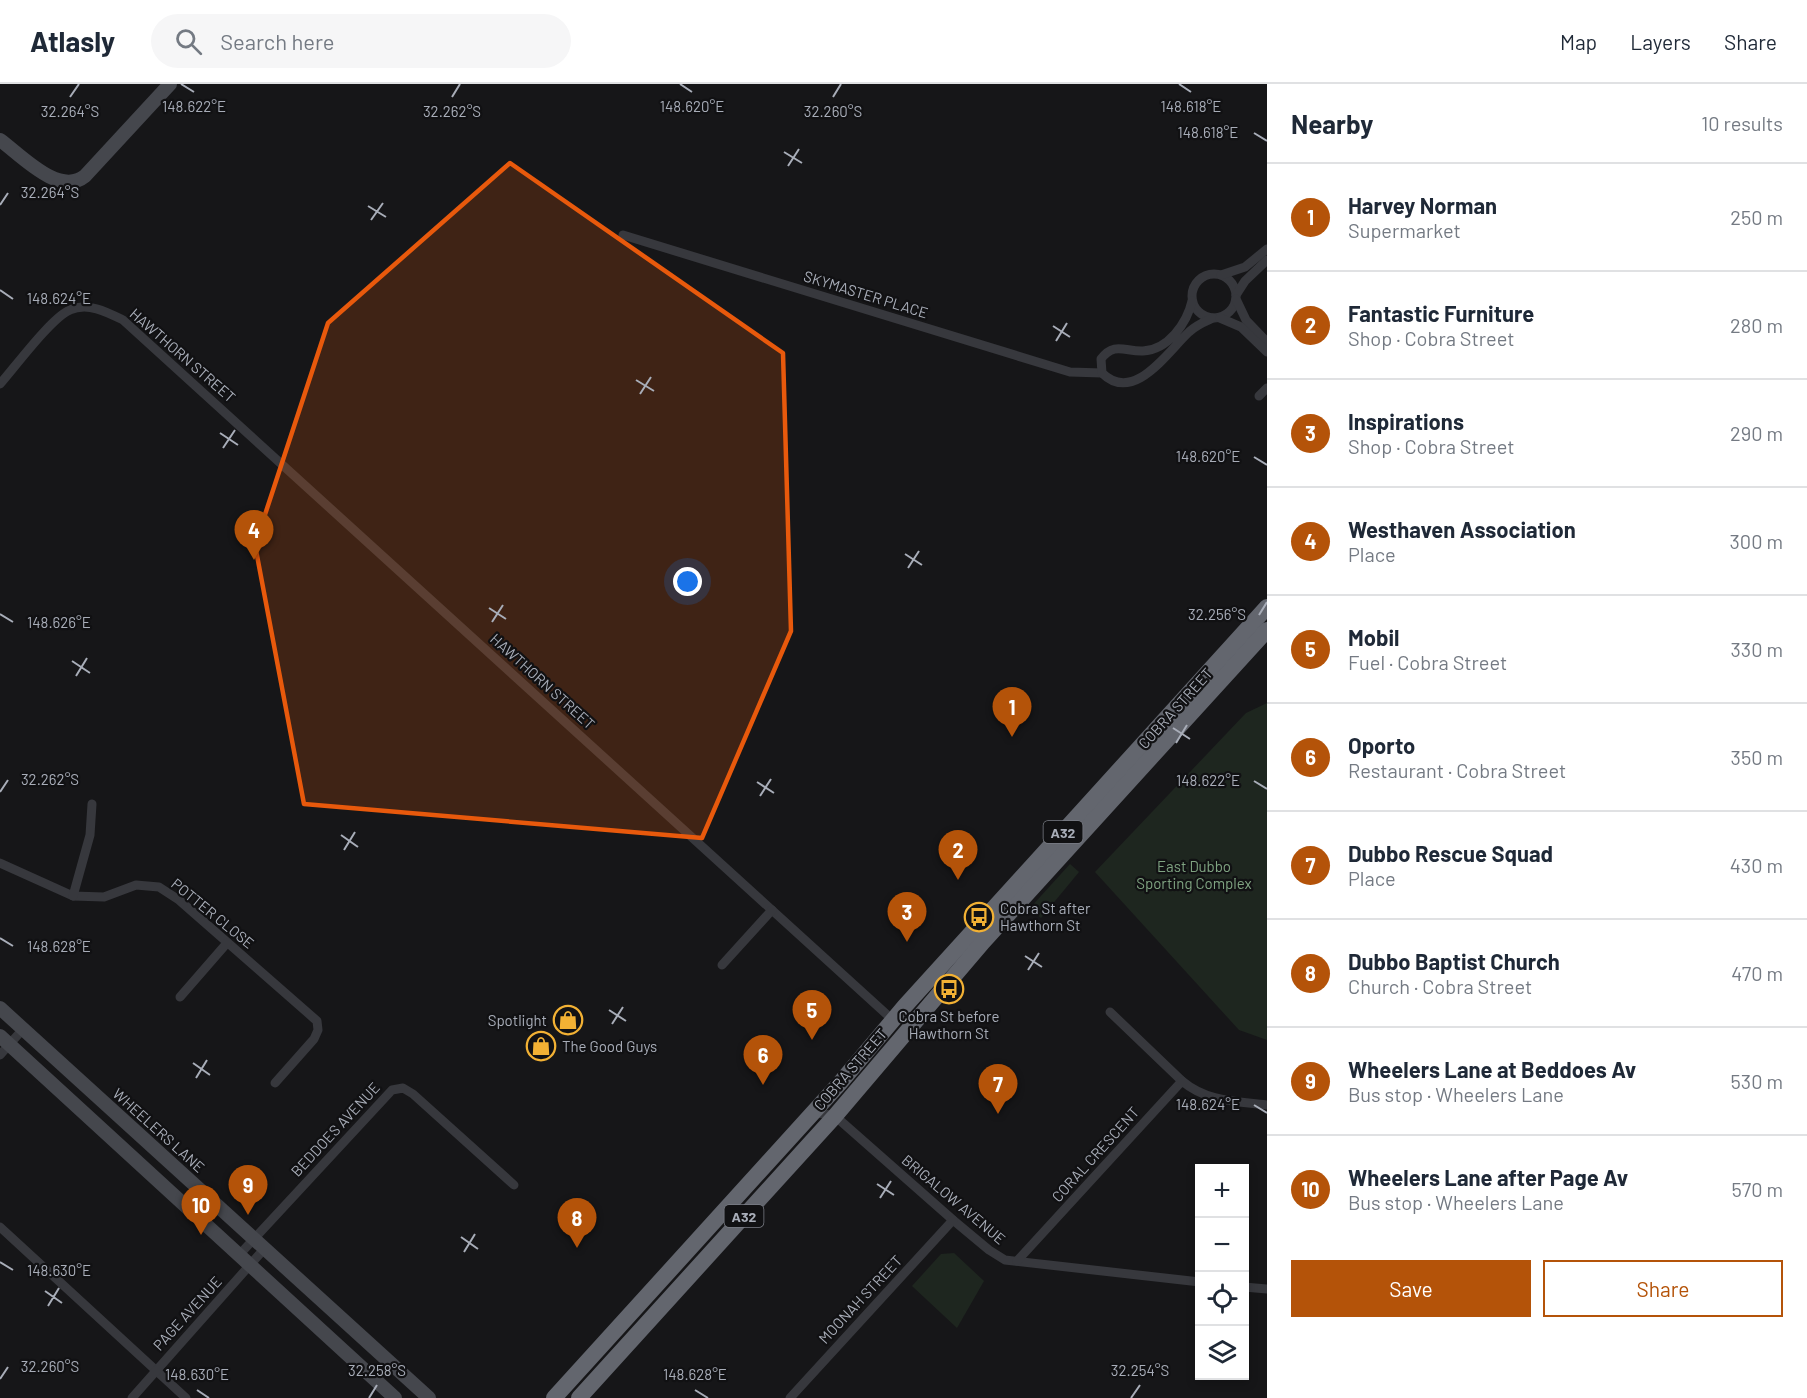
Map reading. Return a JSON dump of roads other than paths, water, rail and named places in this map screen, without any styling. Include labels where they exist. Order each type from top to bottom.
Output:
[{"type":"highway","name":"COBRA STREET","points":[[554,1398],[813,1112],[892,1020],[1267,607]]},
{"type":"highway","name":"COBRA STREET","points":[[579,1398],[835,1116],[905,1031],[1267,630]]},
{"type":"main road","points":[[0,140],[49,176],[65,183],[73,183],[85,176],[170,84]]},
{"type":"main road","name":"WHEELERS LANE","points":[[0,1008],[429,1398]]},
{"type":"main road","points":[[3,1045],[246,1259],[395,1398]]},
{"type":"street","name":"SKYMASTER PLACE","points":[[623,235],[1070,372],[1102,373],[1109,379],[1121,382],[1141,377],[1155,369],[1191,330],[1217,318]]},
{"type":"street","points":[[1102,373],[1101,359],[1111,350],[1123,348],[1146,351],[1167,341],[1186,319],[1192,301],[1193,288],[1202,278],[1221,275],[1245,267],[1267,249]]},
{"type":"street","points":[[1217,318],[1231,310],[1245,281],[1267,260]]},
{"type":"street","points":[[1221,275],[1232,282],[1246,320],[1267,342]]},
{"type":"street","points":[[1192,301],[1200,313],[1240,327],[1267,352]]},
{"type":"street","name":"HAWTHORN STREET","points":[[0,384],[53,324],[69,310],[94,307],[123,320],[905,1031]]},
{"type":"street","points":[[1259,396],[1267,388]]},
{"type":"street","points":[[74,896],[90,835],[92,804]]},
{"type":"street","name":"POTTER CLOSE","points":[[0,863],[74,896],[104,897],[136,885],[159,887],[179,900],[317,1021],[318,1030],[314,1039],[274,1083]]},
{"type":"street","points":[[722,965],[772,910]]},
{"type":"street","points":[[180,998],[227,943]]},
{"type":"street","points":[[1110,1012],[1195,1093],[1209,1098],[1267,1104]]},
{"type":"street","points":[[3,1045],[23,1029]]},
{"type":"street","name":"CORAL CRESCENT","points":[[1017,1262],[1182,1081]]},
{"type":"street","name":"BEDDOES AVENUE","points":[[246,1259],[254,1238],[381,1099],[392,1090],[403,1088],[413,1094],[514,1185]]},
{"type":"street","points":[[813,1112],[835,1116]]},
{"type":"street","name":"BRIGALOW AVENUE","points":[[835,1116],[953,1220],[989,1250],[1005,1260],[1195,1281]]},
{"type":"street","name":"MOONAH STREET","points":[[790,1398],[953,1220]]},
{"type":"street","points":[[0,1227],[186,1398]]},
{"type":"street","name":"PAGE AVENUE","points":[[132,1398],[246,1259],[265,1248]]},
{"type":"street","points":[[1249,1287],[1267,1289]]},
{"type":"place","name":"Westhaven Association","points":[[254,560]]},
{"type":"place","name":"Harvey Norman","points":[[1012,737]]},
{"type":"place","name":"Fantastic Furniture","points":[[958,880]]},
{"type":"place","name":"Cobra St after Hawthorn St","points":[[979,917]]},
{"type":"place","name":"Inspirations","points":[[907,942]]},
{"type":"place","name":"Cobra St before Hawthorn St","points":[[949,989]]},
{"type":"place","name":"Spotlight","points":[[568,1020]]},
{"type":"place","name":"Mobil","points":[[812,1040]]},
{"type":"place","name":"The Good Guys","points":[[541,1046]]},
{"type":"place","name":"Oporto","points":[[763,1085]]},
{"type":"place","name":"Dubbo Rescue Squad","points":[[998,1114]]},
{"type":"place","name":"Wheelers Lane at Beddoes Av","points":[[248,1215]]},
{"type":"place","name":"Wheelers Lane after Page Av","points":[[201,1235]]},
{"type":"place","name":"Dubbo Baptist Church","points":[[577,1248]]},
{"type":"park label","name":"East Dubbo Sporting Complex","points":[[1194,874]]}]
